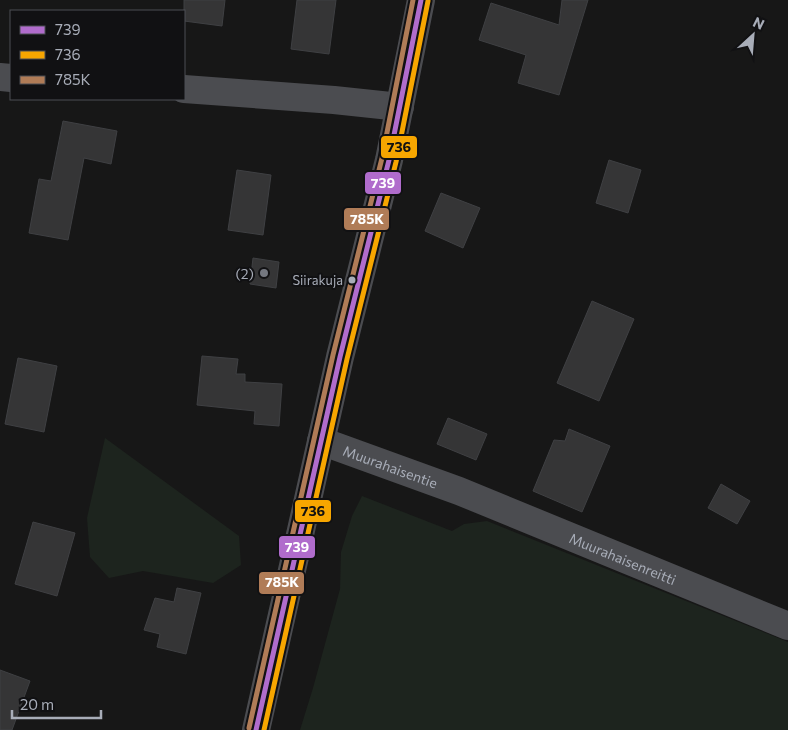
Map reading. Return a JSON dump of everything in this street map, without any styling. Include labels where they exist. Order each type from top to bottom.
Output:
[{"type":"street","points":[[256,730],[400,107],[420,0]]},
{"type":"street","points":[[185,89],[400,107]]},
{"type":"street","name":"Muurahaisentie","points":[[322,441],[459,491]]},
{"type":"street","name":"Muurahaisenreitti","points":[[459,491],[788,626]]},
{"type":"shaded area","points":[[105,438],[239,536],[241,565],[213,583],[143,571],[109,578],[90,557],[87,518]]},
{"type":"shaded area","points":[[362,496],[452,531],[464,524],[487,521],[788,642],[788,730],[300,730],[340,589],[341,552],[352,516]]},
{"type":"building","points":[[184,0],[225,0],[222,26],[185,21]]},
{"type":"building","points":[[297,0],[336,0],[329,54],[291,49]]},
{"type":"building","points":[[562,0],[588,0],[559,95],[518,83],[526,55],[479,40],[491,3],[559,25]]},
{"type":"building","points":[[63,121],[117,131],[111,164],[84,158],[68,240],[29,233],[39,179],[51,181]]},
{"type":"building","points":[[609,160],[641,170],[628,213],[596,203]]},
{"type":"building","points":[[237,170],[271,175],[263,235],[228,230]]},
{"type":"building","points":[[441,193],[480,208],[463,248],[425,231]]},
{"type":"building","name":"(2)","points":[[253,258],[279,262],[276,288],[250,284]]},
{"type":"building","points":[[592,301],[634,319],[599,401],[557,383]]},
{"type":"building","points":[[202,356],[238,359],[236,374],[245,374],[245,382],[282,384],[279,426],[254,424],[255,411],[197,405]]},
{"type":"building","points":[[18,358],[57,366],[44,432],[5,424]]},
{"type":"building","points":[[448,418],[487,434],[476,460],[437,444]]},
{"type":"building","points":[[569,429],[610,446],[582,512],[533,491],[554,440],[565,441]]},
{"type":"building","points":[[721,484],[750,501],[737,524],[708,508]]},
{"type":"building","points":[[33,522],[75,533],[57,596],[15,584]]},
{"type":"building","points":[[177,588],[201,593],[186,654],[157,647],[160,634],[144,630],[155,598],[174,602]]},
{"type":"building","points":[[0,670],[30,681],[12,730],[0,730]]},
{"type":"transit line","name":"785K","points":[[249,728],[333,355],[382,158],[413,0]]},
{"type":"transit line","name":"739","points":[[256,730],[340,357],[389,160],[421,0]]},
{"type":"transit line","name":"736","points":[[264,730],[347,359],[396,162],[428,1]]},
{"type":"place","name":"(2)","points":[[264,273]]},
{"type":"place","name":"Siirakuja","points":[[352,280]]}]
